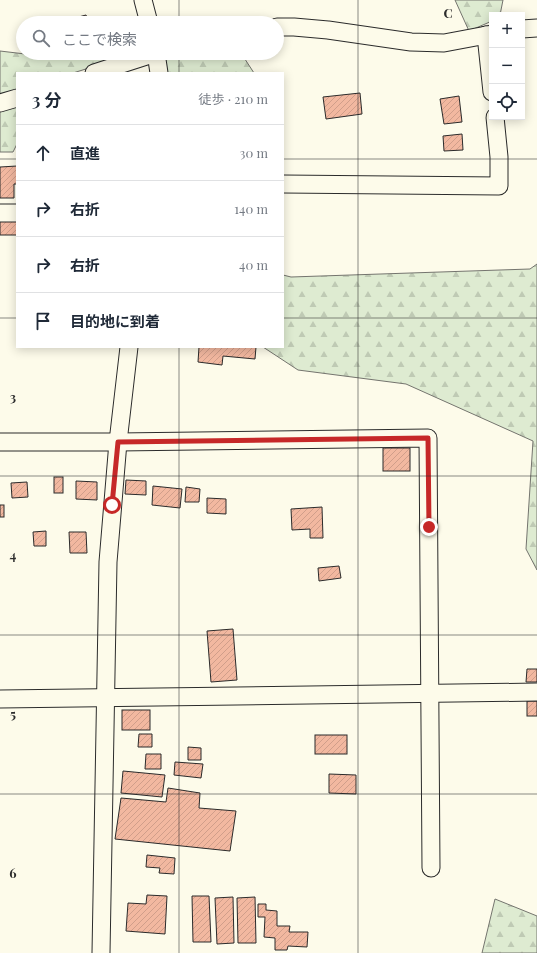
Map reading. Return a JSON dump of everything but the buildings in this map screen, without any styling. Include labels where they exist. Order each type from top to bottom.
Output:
[{"type":"street","points":[[144,0],[147,16]]},
{"type":"street","points":[[284,27],[328,30],[411,42],[444,43],[489,35]]},
{"type":"street","points":[[525,29],[537,28]]},
{"type":"street","points":[[490,48],[492,84]]},
{"type":"street","points":[[97,72],[134,60]]},
{"type":"street","points":[[157,60],[159,72]]},
{"type":"street","points":[[0,103],[16,98]]},
{"type":"street","points":[[284,184],[499,186],[499,157],[495,120]]},
{"type":"street","points":[[0,213],[16,213]]},
{"type":"street","points":[[102,953],[108,562],[118,442],[130,348]]},
{"type":"street","points":[[0,442],[428,438],[431,868]]},
{"type":"street","points":[[0,699],[537,692]]},
{"type":"green space","points":[[455,0],[503,0],[501,12],[489,12],[489,22],[469,31]]},
{"type":"green space","points":[[0,51],[16,53],[16,60],[115,60],[76,72],[16,72],[16,146],[13,152],[0,152]]},
{"type":"green space","points":[[158,60],[246,60],[253,72],[162,72]]},
{"type":"green space","points":[[537,264],[537,570],[526,549],[533,441],[406,384],[298,370],[265,348],[284,348],[284,275],[291,277],[530,269]]},
{"type":"green space","points":[[495,899],[537,916],[537,953],[482,953]]},
{"type":"route","points":[[112,505],[118,442],[428,438],[429,527]]}]
